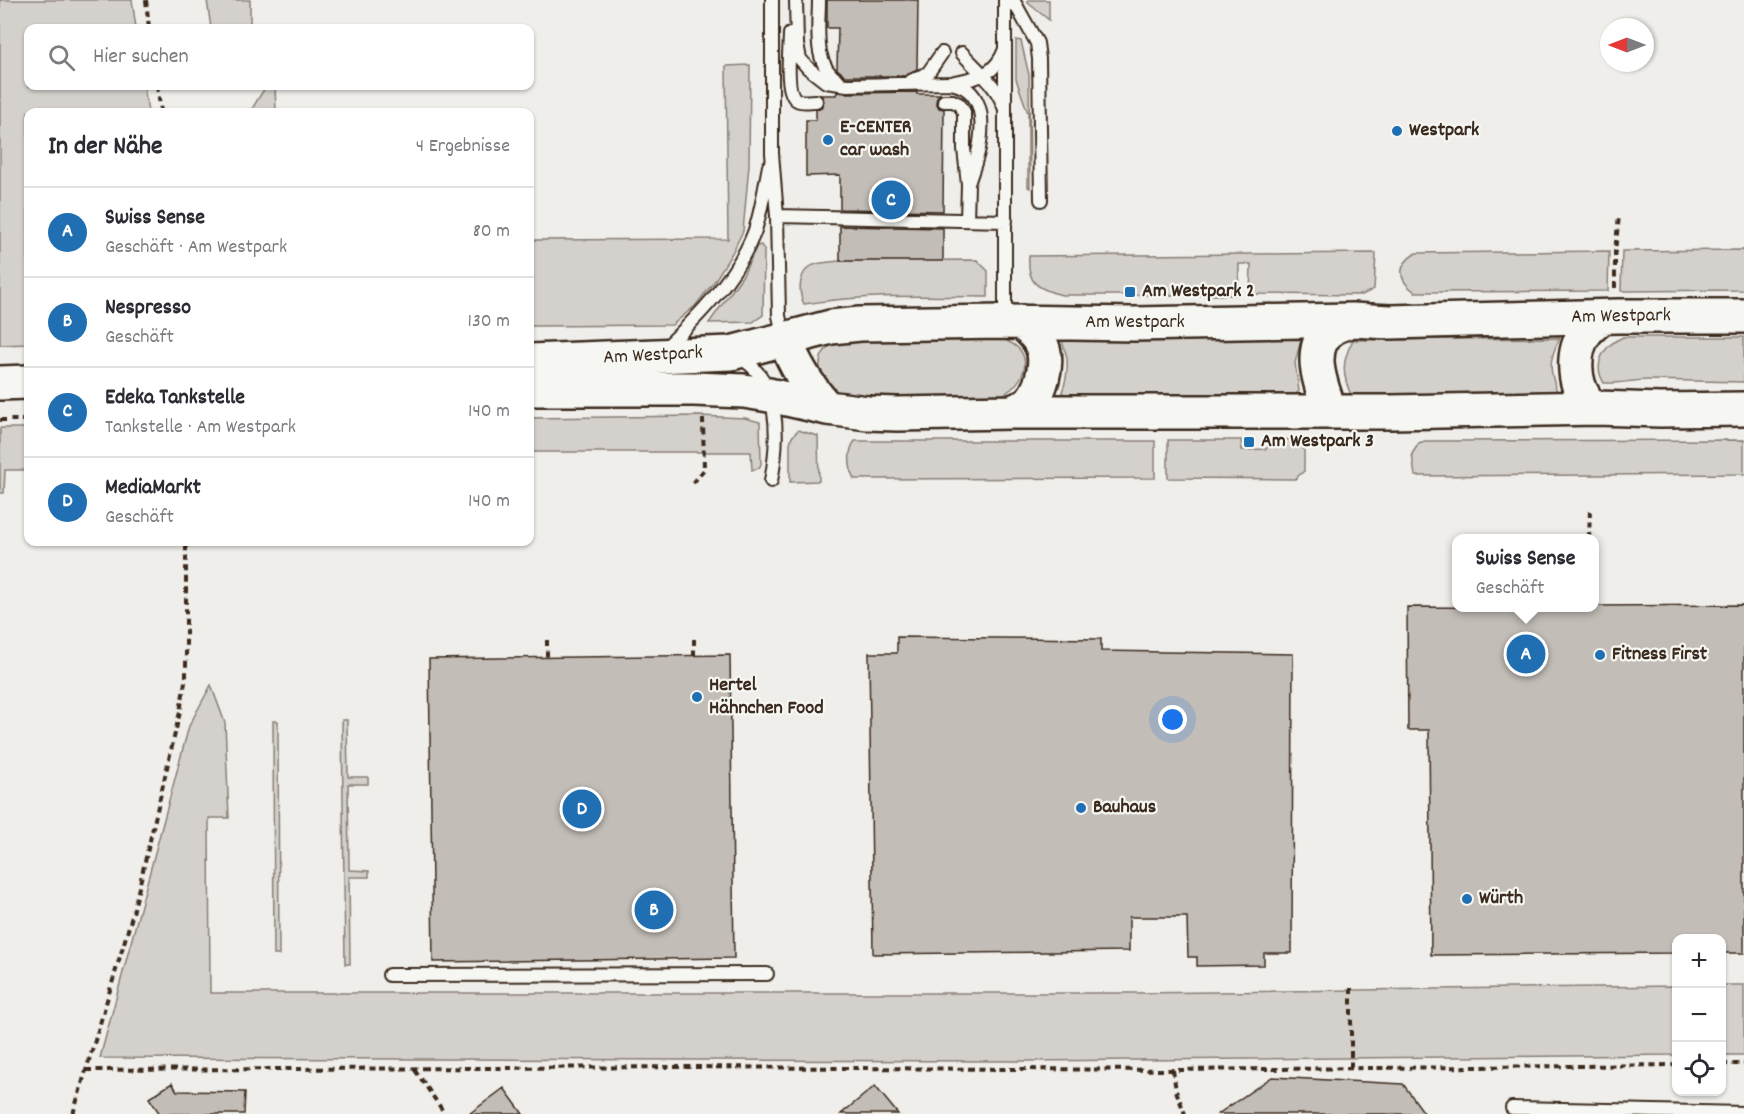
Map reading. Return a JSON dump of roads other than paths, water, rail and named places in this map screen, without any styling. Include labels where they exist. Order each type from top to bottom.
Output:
[{"type":"main road","name":"Am Westpark","points":[[534,361],[731,352],[831,327],[860,324],[1013,322],[1134,324],[1352,320],[1390,322],[1609,307],[1744,316]]},
{"type":"main road","points":[[1597,408],[1586,401],[1575,367],[1585,332],[1609,307]]},
{"type":"main road","points":[[1330,411],[1318,370],[1319,345],[1324,335],[1335,327],[1352,320]]},
{"type":"main road","points":[[1012,412],[1026,406],[1034,397],[1041,384],[1044,359],[1043,346],[1035,334],[1013,322]]},
{"type":"main road","points":[[815,400],[806,365],[808,355],[818,337],[831,327]]},
{"type":"main road","points":[[784,339],[815,400]]},
{"type":"main road","points":[[0,383],[24,382]]},
{"type":"main road","name":"Am Westpark","points":[[534,389],[744,391],[773,407],[815,400],[868,413],[897,414],[1391,412],[1597,408],[1744,409]]},
{"type":"main road","points":[[1660,410],[1685,399],[1707,394],[1744,391]]},
{"type":"lane","points":[[772,0],[772,153],[777,216],[779,316],[784,339]]},
{"type":"lane","points":[[789,0],[791,96],[799,101],[816,101]]},
{"type":"lane","points":[[796,0],[797,44],[800,59],[826,82],[847,85],[951,82],[983,75],[993,69],[1001,60],[1006,47]]},
{"type":"lane","points":[[819,0],[821,58],[825,69],[831,76],[847,85]]},
{"type":"lane","points":[[1005,0],[1006,221],[1013,322]]},
{"type":"lane","points":[[1013,0],[1037,43],[1041,200]]},
{"type":"lane","points":[[901,85],[928,73],[942,53]]},
{"type":"lane","points":[[962,53],[993,86],[1002,101],[1006,114]]},
{"type":"lane","points":[[951,82],[965,87],[978,102],[980,111],[980,144],[968,184]]},
{"type":"lane","points":[[944,101],[959,104],[964,112],[964,149],[968,184],[967,220]]},
{"type":"lane","points":[[656,357],[685,330],[731,276],[754,233],[772,153]]},
{"type":"lane","points":[[777,216],[1006,221]]},
{"type":"lane","points":[[731,352],[742,358],[763,381],[773,407],[774,464],[771,481]]},
{"type":"lane","points":[[389,975],[767,974]]},
{"type":"lane","points":[[1512,1108],[1744,1113]]},
{"type":"place","name":"Westpark","points":[[1397,131]]},
{"type":"place","name":"E-CENTER car wash","points":[[828,140]]},
{"type":"place","name":"Edeka Tankstelle","points":[[891,200]]},
{"type":"place","name":"Am Westpark 2","points":[[1130,292]]},
{"type":"place","name":"Am Westpark 3","points":[[1249,442]]},
{"type":"place","name":"Swiss Sense","points":[[1526,654]]},
{"type":"place","name":"Fitness First","points":[[1600,655]]},
{"type":"place","name":"Hertel Hähnchen Food","points":[[697,697]]},
{"type":"place","name":"Bauhaus","points":[[1081,808]]},
{"type":"place","name":"MediaMarkt","points":[[582,809]]},
{"type":"place","name":"Würth","points":[[1467,899]]},
{"type":"place","name":"Nespresso","points":[[654,910]]}]
